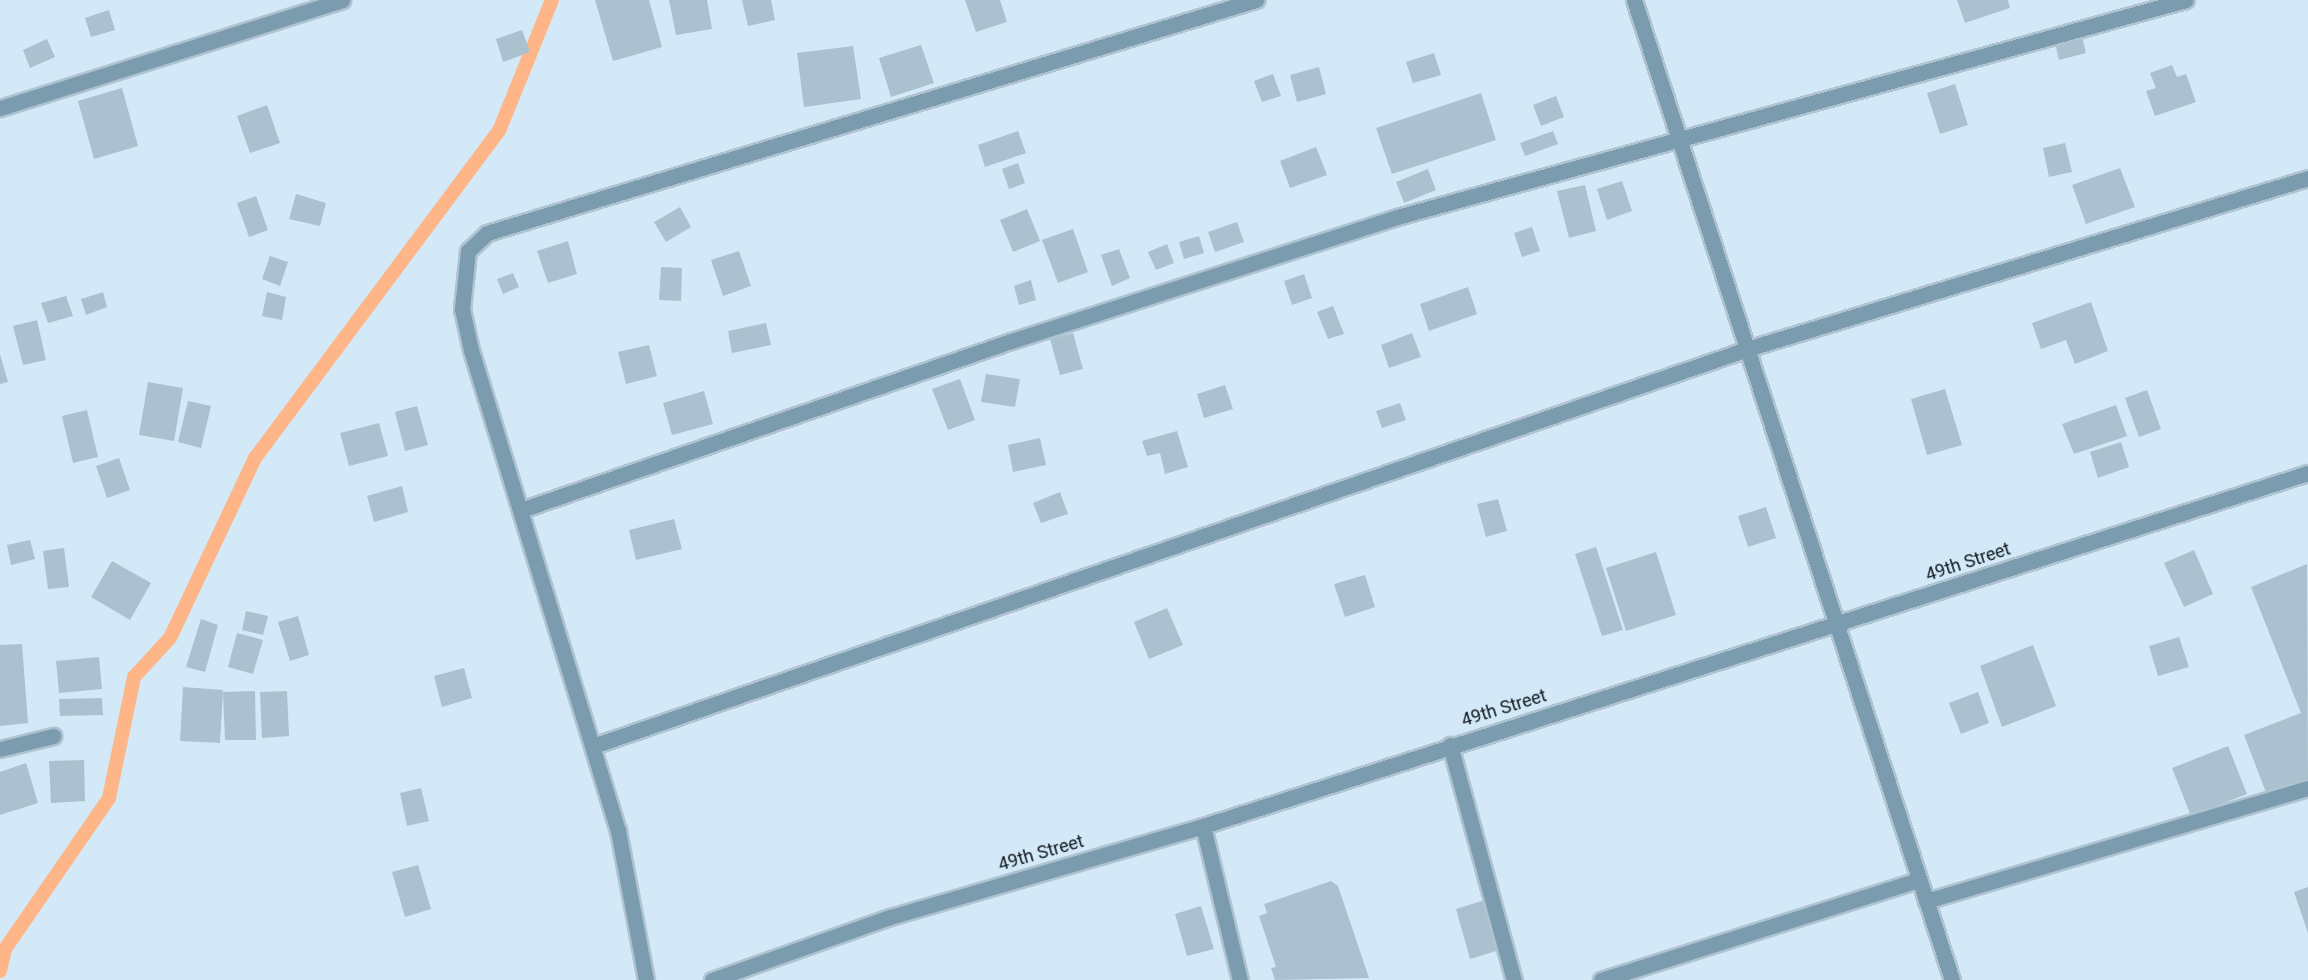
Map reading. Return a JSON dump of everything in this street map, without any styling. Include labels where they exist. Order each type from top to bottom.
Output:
[{"type":"street","points":[[0,108],[342,0]]},
{"type":"street","points":[[646,980],[618,831],[462,309],[468,251],[487,233],[1256,0]]},
{"type":"street","points":[[1634,0],[1952,980]]},
{"type":"street","points":[[521,510],[1011,341],[1397,217],[1678,135],[2186,0]]},
{"type":"street","points":[[593,746],[1747,349],[2308,178]]},
{"type":"street","name":"49th Street","points":[[712,980],[890,917],[1203,826],[1450,745],[2308,473]]},
{"type":"street","points":[[0,748],[53,736]]},
{"type":"street","points":[[1450,745],[1514,980]]},
{"type":"street","points":[[1926,901],[2308,788]]},
{"type":"street","points":[[1203,826],[1240,980]]},
{"type":"street","points":[[1601,980],[1919,880]]},
{"type":"building","points":[[595,0],[649,0],[662,47],[613,61]]},
{"type":"building","points":[[669,0],[707,0],[712,29],[676,35]]},
{"type":"building","points":[[742,0],[771,0],[775,20],[748,26]]},
{"type":"building","points":[[965,0],[1000,0],[1007,22],[976,32]]},
{"type":"building","points":[[1957,0],[2008,0],[2010,8],[1965,23]]},
{"type":"building","points":[[109,10],[115,30],[91,37],[85,18]]},
{"type":"building","points":[[522,30],[530,52],[503,62],[496,39]]},
{"type":"building","points":[[2082,36],[2086,53],[2059,60],[2055,43]]},
{"type":"building","points":[[47,39],[55,57],[30,68],[23,50]]},
{"type":"building","points":[[921,45],[934,83],[891,97],[879,58]]},
{"type":"building","points":[[853,46],[861,99],[804,107],[797,53]]},
{"type":"building","points":[[1434,53],[1441,75],[1413,83],[1406,62]]},
{"type":"building","points":[[2172,65],[2177,77],[2186,74],[2196,102],[2155,116],[2146,91],[2156,88],[2150,73]]},
{"type":"building","points":[[1319,67],[1326,94],[1297,102],[1290,75]]},
{"type":"building","points":[[1273,74],[1281,96],[1262,102],[1254,81]]},
{"type":"building","points":[[1955,84],[1968,125],[1940,134],[1927,93]]},
{"type":"building","points":[[122,88],[138,146],[94,159],[78,101]]},
{"type":"building","points":[[1481,93],[1496,140],[1392,174],[1376,128]]},
{"type":"building","points":[[1556,96],[1564,117],[1541,126],[1533,105]]},
{"type":"building","points":[[267,105],[280,143],[250,153],[237,116]]},
{"type":"building","points":[[1018,131],[1026,153],[985,167],[978,145]]},
{"type":"building","points":[[1553,131],[1558,144],[1525,156],[1520,143]]},
{"type":"building","points":[[2065,143],[2072,172],[2049,177],[2043,148]]},
{"type":"building","points":[[1316,147],[1327,175],[1290,188],[1280,161]]},
{"type":"building","points":[[1018,163],[1025,183],[1009,189],[1002,169]]},
{"type":"building","points":[[2120,168],[2135,207],[2086,224],[2072,185]]},
{"type":"building","points":[[1428,169],[1436,190],[1404,203],[1396,182]]},
{"type":"building","points":[[1622,181],[1632,211],[1607,220],[1597,189]]},
{"type":"building","points":[[1585,185],[1596,231],[1569,238],[1557,191]]},
{"type":"building","points":[[296,194],[326,203],[320,226],[289,219]]},
{"type":"building","points":[[256,196],[268,230],[249,237],[237,203]]},
{"type":"building","points":[[680,207],[691,227],[666,242],[654,222]]},
{"type":"building","points":[[1027,209],[1040,241],[1013,252],[1000,220]]},
{"type":"building","points":[[1237,222],[1244,242],[1215,252],[1208,232]]},
{"type":"building","points":[[1532,227],[1540,251],[1522,257],[1514,233]]},
{"type":"building","points":[[1073,229],[1088,272],[1058,283],[1042,240]]},
{"type":"building","points":[[1199,236],[1204,253],[1184,259],[1179,242]]},
{"type":"building","points":[[568,241],[577,274],[548,283],[537,251]]},
{"type":"building","points":[[1167,244],[1174,263],[1156,270],[1148,252]]},
{"type":"building","points":[[1119,249],[1130,278],[1112,286],[1101,255]]},
{"type":"building","points":[[739,251],[751,286],[723,296],[711,260]]},
{"type":"building","points":[[270,256],[288,262],[280,286],[262,279]]},
{"type":"building","points":[[661,267],[682,268],[681,301],[659,300]]},
{"type":"building","points":[[513,273],[519,287],[503,294],[497,279]]},
{"type":"building","points":[[1304,274],[1312,298],[1292,305],[1284,281]]},
{"type":"building","points":[[1031,280],[1036,300],[1019,305],[1014,286]]},
{"type":"building","points":[[1468,287],[1477,314],[1429,331],[1420,304]]},
{"type":"building","points":[[103,292],[107,307],[86,315],[81,299]]},
{"type":"building","points":[[267,292],[286,297],[282,320],[262,316]]},
{"type":"building","points":[[66,296],[73,316],[48,323],[41,303]]},
{"type":"building","points":[[2091,302],[2108,351],[2075,364],[2066,340],[2041,349],[2032,323]]},
{"type":"building","points":[[1333,306],[1344,334],[1328,339],[1317,312]]},
{"type":"building","points":[[37,320],[46,360],[23,365],[13,326]]},
{"type":"building","points":[[766,323],[771,345],[732,353],[728,331]]},
{"type":"building","points":[[1073,333],[1083,369],[1060,375],[1050,339]]},
{"type":"building","points":[[1412,333],[1421,357],[1389,368],[1381,345]]},
{"type":"building","points":[[649,345],[657,376],[626,384],[618,352]]},
{"type":"building","points":[[0,354],[8,382],[0,384]]},
{"type":"building","points":[[986,374],[1020,379],[1015,407],[981,402]]},
{"type":"building","points":[[960,379],[975,420],[948,430],[932,389]]},
{"type":"building","points":[[148,382],[183,388],[174,441],[139,435]]},
{"type":"building","points":[[1225,385],[1233,409],[1204,418],[1197,394]]},
{"type":"building","points":[[1945,389],[1962,445],[1927,455],[1911,399]]},
{"type":"building","points":[[2147,390],[2161,429],[2139,437],[2125,398]]},
{"type":"building","points":[[704,391],[713,424],[672,435],[663,403]]},
{"type":"building","points":[[188,401],[211,406],[201,448],[178,442]]},
{"type":"building","points":[[1400,403],[1406,420],[1382,428],[1376,411]]},
{"type":"building","points":[[2116,405],[2127,436],[2074,454],[2062,424]]},
{"type":"building","points":[[417,406],[428,445],[405,451],[395,412]]},
{"type":"building","points":[[87,410],[98,457],[73,463],[62,416]]},
{"type":"building","points":[[379,423],[388,456],[349,466],[340,433]]},
{"type":"building","points":[[1177,431],[1188,467],[1165,474],[1160,453],[1147,456],[1142,441]]},
{"type":"building","points":[[1040,438],[1046,465],[1013,472],[1008,445]]},
{"type":"building","points":[[2121,442],[2129,467],[2098,478],[2090,452]]},
{"type":"building","points":[[119,458],[130,490],[107,498],[96,466]]},
{"type":"building","points":[[402,486],[408,512],[374,522],[367,496]]},
{"type":"building","points":[[1060,492],[1068,514],[1041,523],[1033,503]]},
{"type":"building","points":[[1498,499],[1507,531],[1486,537],[1477,504]]},
{"type":"building","points":[[1766,507],[1776,538],[1748,547],[1738,516]]},
{"type":"building","points":[[674,519],[682,549],[636,560],[629,530]]},
{"type":"building","points":[[30,540],[35,559],[11,565],[7,545]]},
{"type":"building","points":[[1596,547],[1623,630],[1602,636],[1575,554]]},
{"type":"building","points":[[64,548],[69,587],[48,589],[43,551]]},
{"type":"building","points":[[2194,550],[2213,594],[2184,607],[2164,563]]},
{"type":"building","points":[[1656,552],[1676,615],[1626,631],[1606,568]]},
{"type":"building","points":[[112,561],[151,583],[130,620],[91,597]]},
{"type":"building","points":[[2307,564],[2308,779],[2267,795],[2244,735],[2301,713],[2251,587]]},
{"type":"building","points":[[1365,575],[1375,607],[1345,617],[1334,584]]},
{"type":"building","points":[[1167,608],[1183,645],[1149,659],[1134,622]]},
{"type":"building","points":[[246,611],[268,616],[263,635],[242,630]]},
{"type":"building","points":[[298,616],[309,655],[290,661],[278,622]]},
{"type":"building","points":[[201,619],[218,625],[205,672],[186,667]]},
{"type":"building","points":[[237,633],[263,640],[253,674],[228,667]]},
{"type":"building","points":[[2179,637],[2189,667],[2158,676],[2149,646]]},
{"type":"building","points":[[22,644],[28,723],[0,726],[0,645]]},
{"type":"building","points":[[2033,645],[2056,706],[2002,727],[1980,666]]},
{"type":"building","points":[[99,657],[102,689],[59,693],[56,661]]},
{"type":"building","points":[[464,668],[472,698],[442,707],[434,676]]},
{"type":"building","points":[[183,687],[223,690],[220,743],[180,741]]},
{"type":"building","points":[[255,691],[256,740],[225,740],[223,692]]},
{"type":"building","points":[[287,691],[289,736],[262,738],[260,692]]},
{"type":"building","points":[[1978,692],[1989,723],[1961,734],[1949,703]]},
{"type":"building","points":[[102,698],[103,715],[60,716],[59,699]]},
{"type":"building","points":[[2228,746],[2247,794],[2191,816],[2172,768]]},
{"type":"building","points":[[84,760],[85,801],[51,803],[49,761]]},
{"type":"building","points":[[26,763],[38,803],[0,815],[0,772]]},
{"type":"building","points":[[421,788],[429,821],[407,826],[400,793]]},
{"type":"building","points":[[418,865],[431,909],[405,917],[392,872]]},
{"type":"building","points":[[1331,881],[1338,886],[1369,978],[1275,980],[1271,968],[1276,967],[1259,916],[1267,913],[1264,904]]},
{"type":"building","points":[[2308,887],[2308,933],[2294,892]]},
{"type":"building","points":[[1488,899],[1503,949],[1470,959],[1456,909]]},
{"type":"building","points":[[1201,906],[1214,949],[1187,956],[1175,914]]},
{"type":"waterway","points":[[0,971],[5,949],[109,798],[134,677],[170,638],[255,458],[499,131],[552,0]]}]
